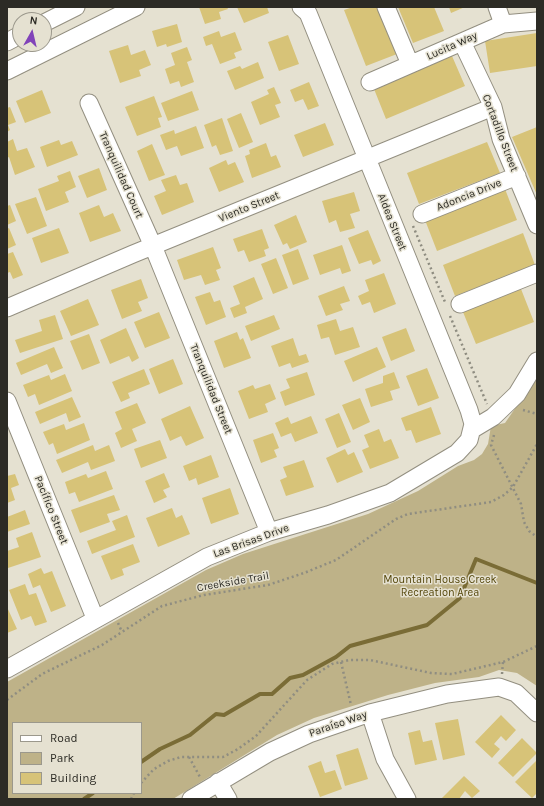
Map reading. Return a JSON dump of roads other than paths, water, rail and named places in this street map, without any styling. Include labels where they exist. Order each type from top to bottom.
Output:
[{"type":"street","points":[[52,19],[76,7]]},
{"type":"street","points":[[7,72],[136,7]]},
{"type":"street","points":[[386,7],[410,64]]},
{"type":"street","points":[[497,7],[503,24]]},
{"type":"street","name":"Aldea Street","points":[[306,9],[469,410],[473,431]]},
{"type":"street","name":"Lucita Way","points":[[370,82],[503,24],[537,21]]},
{"type":"street","name":"Cortadillo Street","points":[[462,42],[493,108],[501,139],[537,225]]},
{"type":"street","name":"Tranquilidad Court","points":[[89,103],[153,246]]},
{"type":"street","name":"Viento Street","points":[[7,308],[366,158],[493,108]]},
{"type":"street","name":"Adoncia Drive","points":[[422,214],[517,176]]},
{"type":"street","name":"Tranquilidad Street","points":[[153,246],[269,532]]},
{"type":"street","points":[[460,304],[537,273]]},
{"type":"street","points":[[473,431],[493,417],[517,394],[537,361]]},
{"type":"street","name":"Pacífico Street","points":[[7,401],[95,618]]},
{"type":"street","name":"Las Brisas Drive","points":[[7,669],[95,618],[207,557],[269,532],[328,515],[390,493],[457,453],[470,440],[473,431]]},
{"type":"street","name":"Paraíso Way","points":[[191,799],[270,752],[309,734],[362,715],[447,694],[499,687],[516,693],[537,713]]},
{"type":"street","points":[[362,715],[407,799]]},
{"type":"street","points":[[212,786],[228,799]]},
{"type":"waterway","points":[[142,761],[160,749],[190,735],[216,714],[224,715],[260,694],[272,694],[290,678],[303,675],[336,657],[350,646],[427,625],[460,598],[476,559],[537,583]]},
{"type":"waterway","points":[[84,799],[92,794]]},
{"type":"park label","name":"Mountain House Creek Recreation Area","points":[[440,586]]}]
